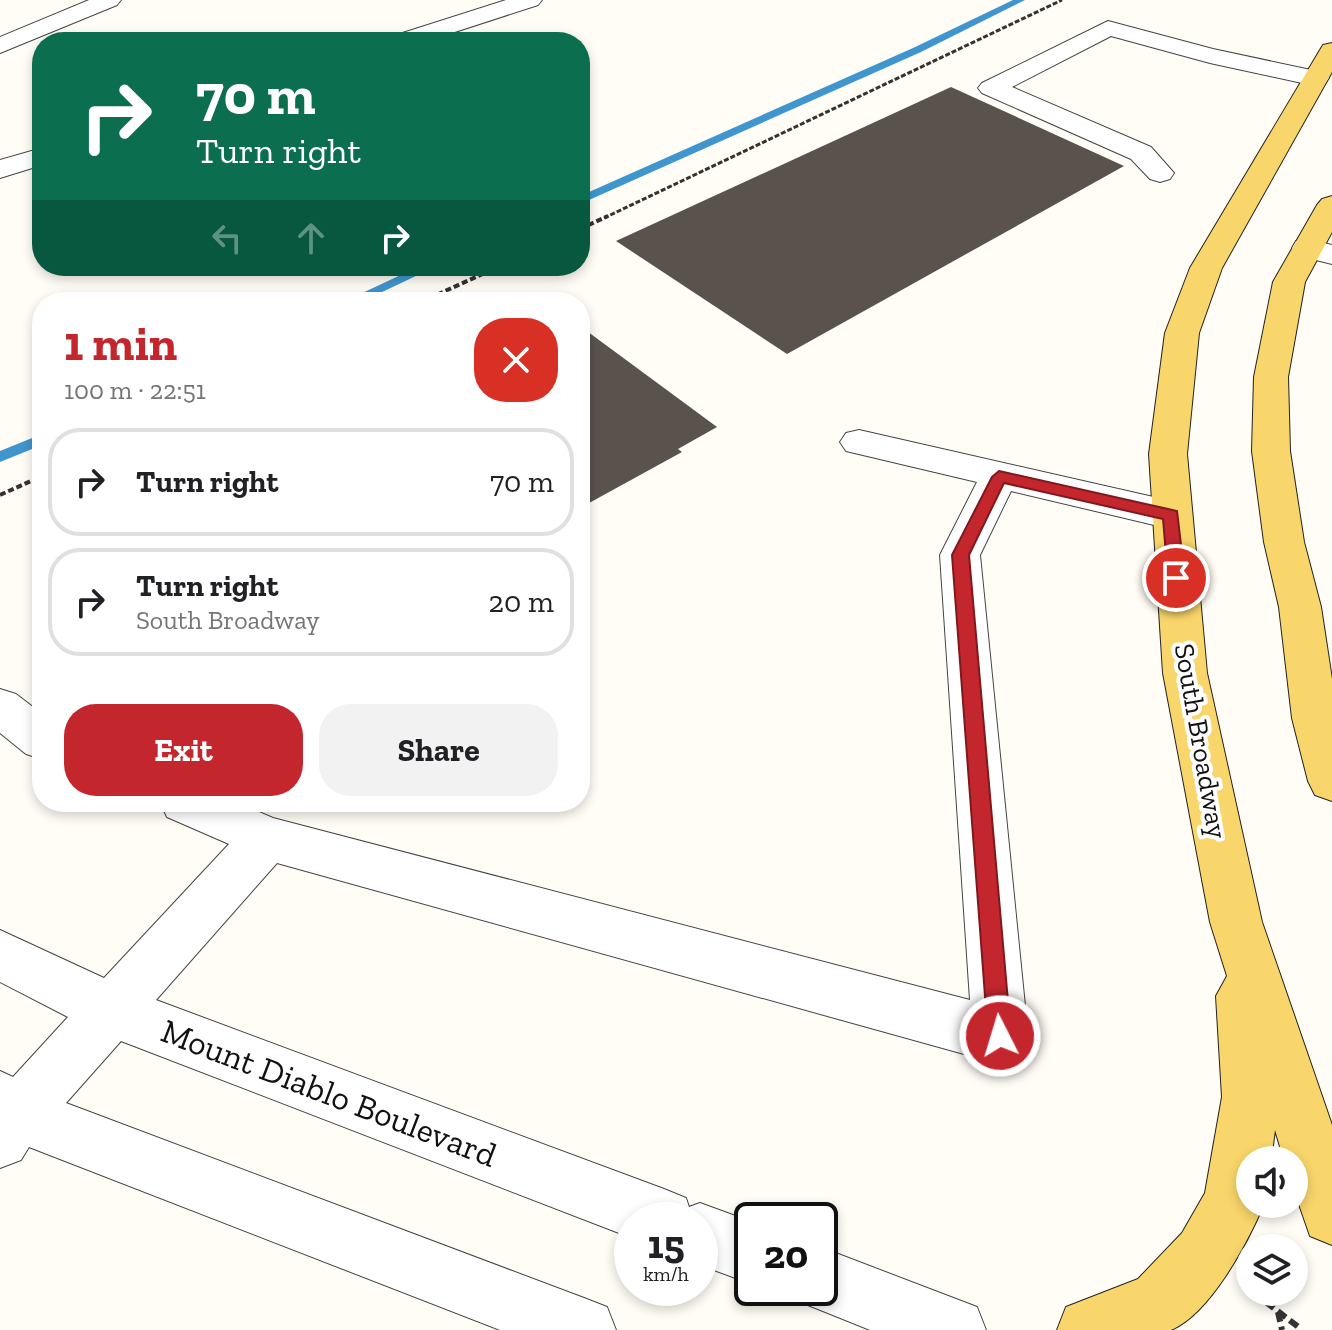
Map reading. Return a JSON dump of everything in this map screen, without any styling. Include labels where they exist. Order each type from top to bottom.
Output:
[{"type":"main road","name":"South Broadway","points":[[1320,58],[1206,268],[1182,333],[1168,454],[1185,673],[1236,922],[1332,1214]]},
{"type":"main road","points":[[1332,205],[1319,251],[1289,282],[1271,377],[1271,451],[1284,542],[1300,607],[1315,718],[1332,781]]},
{"type":"main road","points":[[1089,1330],[1159,1303],[1204,1255],[1234,1202],[1251,1097],[1236,922]]},
{"type":"street","points":[[33,32],[109,0]]},
{"type":"street","points":[[430,32],[530,0]]},
{"type":"street","points":[[1128,11],[1157,17]]},
{"type":"street","points":[[1160,173],[1141,153],[991,88],[1108,28],[1210,56],[1320,58]]},
{"type":"street","points":[[0,46],[32,32]]},
{"type":"street","points":[[0,169],[32,159]]},
{"type":"street","points":[[859,442],[1171,515]]},
{"type":"street","points":[[207,812],[267,838],[1000,1036],[960,555],[999,477]]},
{"type":"street","points":[[0,707],[32,732]]},
{"type":"street","points":[[267,838],[111,1010],[6,1117],[584,1330]]},
{"type":"street","name":"Mount Diablo Boulevard","points":[[0,955],[111,1010],[617,1202]]},
{"type":"street","points":[[838,1286],[954,1330]]},
{"type":"path","points":[[590,224],[822,117],[1062,0]]},
{"type":"path","points":[[443,292],[478,276]]},
{"type":"path","points":[[0,495],[32,481]]},
{"type":"path","points":[[1270,1306],[1301,1329]]},
{"type":"path","points":[[1278,1312],[1282,1330]]},
{"type":"building","points":[[951,87],[1124,166],[787,354],[616,241]]},
{"type":"building","points":[[590,333],[717,427],[678,449],[682,452],[590,503]]},
{"type":"waterway","points":[[590,196],[917,50],[1020,0]]},
{"type":"waterway","points":[[372,292],[408,276]]},
{"type":"waterway","points":[[0,457],[32,443]]},
{"type":"route","points":[[1000,1036],[960,555],[999,477],[1171,515],[1176,578]]}]
